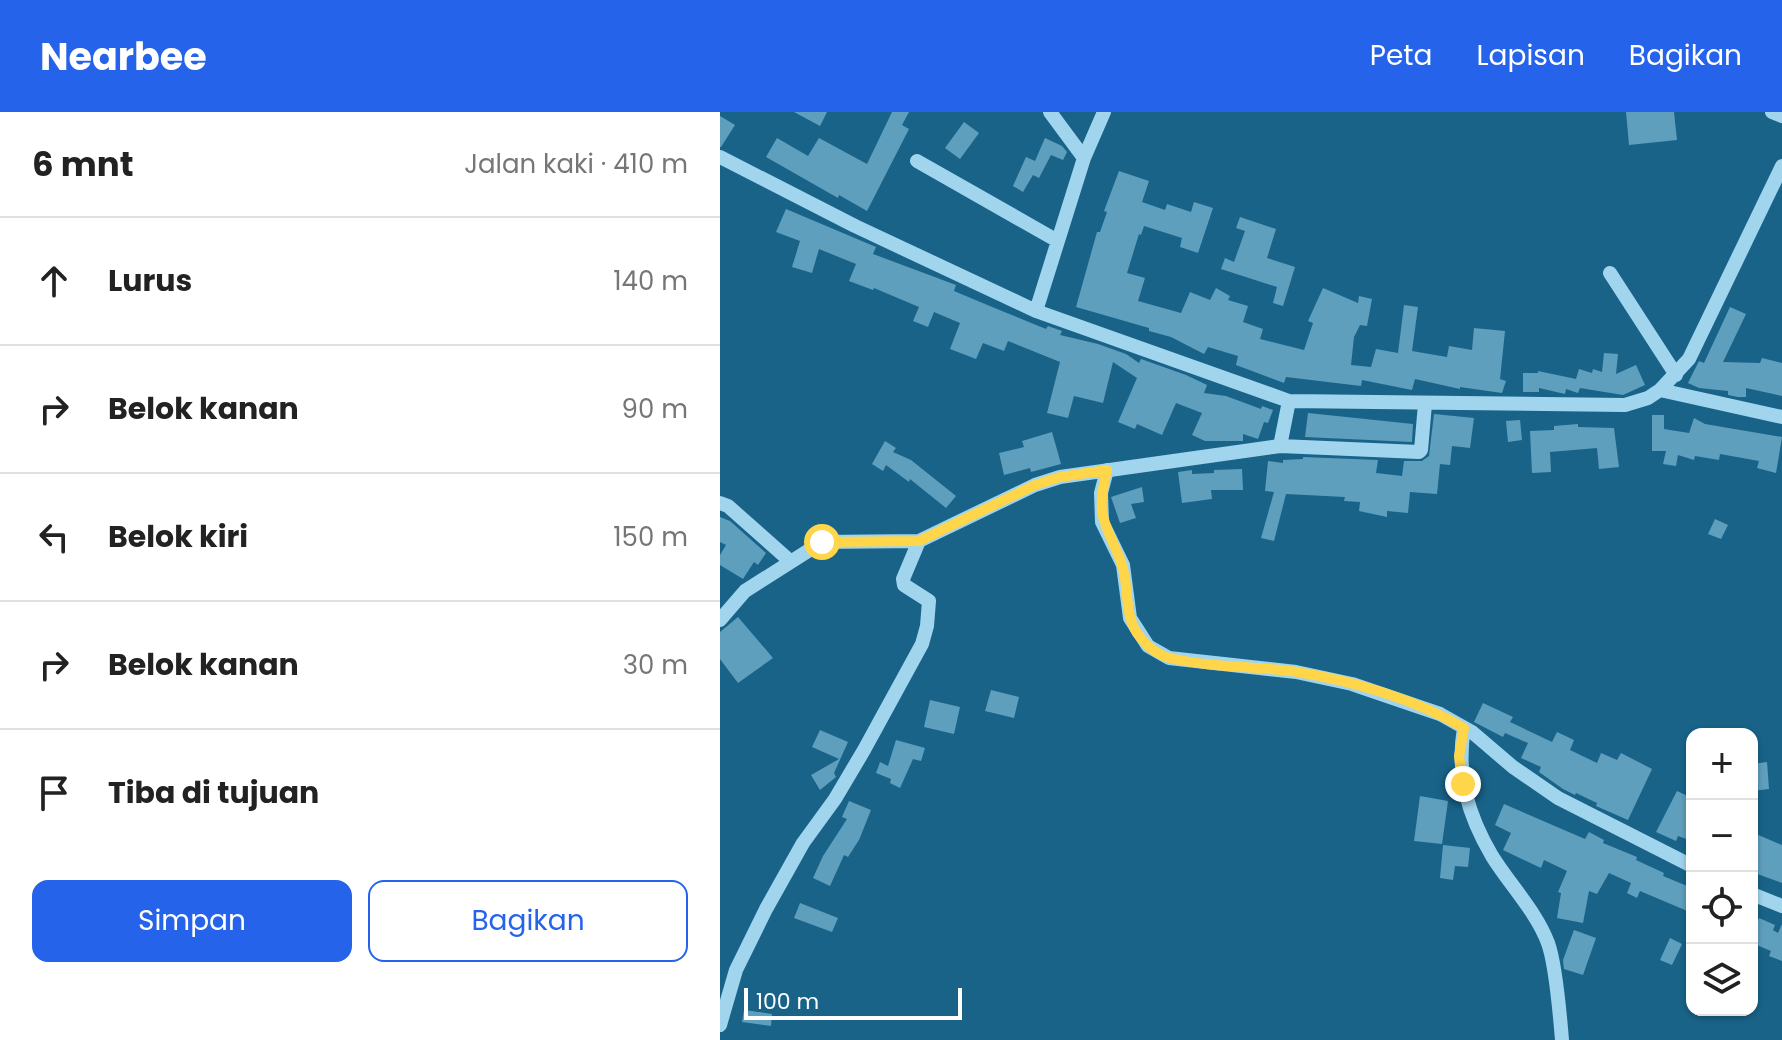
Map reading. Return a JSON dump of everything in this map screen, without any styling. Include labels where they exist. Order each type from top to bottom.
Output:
[{"type":"street","points":[[1050,112],[1084,158]]},
{"type":"street","points":[[1036,311],[1084,158],[1104,112]]},
{"type":"street","points":[[1772,112],[1782,116]]},
{"type":"street","points":[[720,157],[855,226],[1036,311],[1289,401],[1425,404],[1625,405],[1648,398],[1676,375],[1689,359],[1782,166]]},
{"type":"street","points":[[917,161],[1056,240]]},
{"type":"street","points":[[1610,273],[1676,375]]},
{"type":"street","points":[[1660,390],[1782,417]]},
{"type":"street","points":[[1280,446],[1289,401]]},
{"type":"street","points":[[720,620],[745,591],[812,546],[832,540],[919,541],[1035,485],[1060,477],[1280,446],[1419,452],[1425,404]]},
{"type":"street","points":[[1107,470],[1101,493],[1102,522],[1123,565],[1130,618],[1148,646],[1169,658],[1296,672],[1352,684],[1440,714],[1464,728],[1558,798],[1686,863]]},
{"type":"street","points":[[720,503],[728,506],[790,561]]},
{"type":"street","points":[[720,1025],[736,970],[766,909],[803,843],[835,799],[864,750],[922,644],[929,601],[904,585],[903,579],[919,541]]},
{"type":"street","points":[[1464,728],[1459,756],[1471,811],[1492,856],[1517,890],[1549,945],[1562,1040]]},
{"type":"street","points":[[1758,896],[1782,906]]},
{"type":"building","points":[[794,112],[827,112],[820,126]]},
{"type":"building","points":[[892,112],[909,112],[902,125],[909,129],[867,211],[766,157],[777,138],[808,156],[819,138],[867,164]]},
{"type":"building","points":[[1626,112],[1674,112],[1677,140],[1629,145]]},
{"type":"building","points":[[720,116],[735,125],[721,147],[720,147]]},
{"type":"building","points":[[964,122],[979,133],[960,159],[945,148]]},
{"type":"building","points":[[1045,138],[1067,152],[1063,160],[1051,155],[1039,178],[1033,175],[1023,192],[1013,186],[1026,157],[1035,161]]},
{"type":"building","points":[[1119,171],[1149,181],[1142,202],[1165,210],[1167,204],[1191,212],[1194,202],[1213,208],[1198,253],[1180,247],[1182,238],[1144,226],[1127,273],[1145,278],[1138,301],[1181,313],[1190,292],[1210,300],[1216,288],[1230,296],[1228,300],[1248,306],[1243,322],[1263,329],[1260,339],[1304,350],[1313,323],[1308,321],[1323,288],[1358,303],[1359,296],[1372,299],[1367,326],[1360,325],[1354,337],[1351,365],[1371,367],[1376,349],[1398,353],[1404,305],[1418,307],[1412,351],[1447,357],[1449,346],[1472,350],[1474,328],[1505,331],[1500,379],[1506,381],[1502,393],[1460,389],[1415,379],[1412,390],[1362,380],[1361,386],[1286,377],[1284,383],[1236,365],[1238,356],[1208,347],[1204,354],[1171,337],[1149,331],[1149,328],[1076,307],[1097,232],[1100,232],[1107,212],[1104,211]]},
{"type":"building","points":[[786,209],[876,247],[873,254],[956,285],[954,291],[997,309],[1046,329],[1048,326],[1062,331],[1060,335],[1126,354],[1139,363],[1141,359],[1186,375],[1207,385],[1204,393],[1273,410],[1268,423],[1264,422],[1258,439],[1243,434],[1243,441],[1205,441],[1192,435],[1202,413],[1176,403],[1162,435],[1137,424],[1135,429],[1118,422],[1137,378],[1113,362],[1103,403],[1074,396],[1068,418],[1047,413],[1060,362],[1008,341],[1004,351],[983,343],[976,359],[950,349],[960,323],[934,312],[928,327],[913,321],[919,307],[849,281],[856,264],[819,249],[812,273],[792,267],[800,241],[776,232]]},
{"type":"building","points":[[1240,217],[1276,229],[1267,258],[1295,267],[1283,306],[1273,303],[1277,287],[1221,269],[1225,258],[1234,262],[1245,231],[1236,228]]},
{"type":"building","points":[[1730,307],[1746,314],[1723,362],[1760,363],[1762,358],[1782,363],[1782,396],[1746,388],[1746,397],[1738,397],[1728,395],[1728,391],[1699,388],[1688,383],[1699,361],[1704,363]]},
{"type":"building","points":[[1604,353],[1618,354],[1616,374],[1636,365],[1645,385],[1623,395],[1580,388],[1578,393],[1566,389],[1565,394],[1539,388],[1539,392],[1523,392],[1523,373],[1538,371],[1576,379],[1579,369],[1602,372]]},
{"type":"building","points":[[1308,413],[1413,424],[1412,442],[1305,437]]},
{"type":"building","points":[[1434,414],[1474,418],[1470,448],[1452,446],[1450,465],[1440,464],[1437,494],[1410,492],[1408,513],[1387,511],[1387,517],[1359,511],[1360,502],[1344,501],[1345,497],[1286,494],[1274,541],[1261,538],[1274,492],[1265,491],[1268,461],[1283,463],[1283,460],[1303,457],[1378,460],[1376,473],[1402,476],[1404,461],[1422,461],[1429,456]]},
{"type":"building","points":[[1652,415],[1664,415],[1664,429],[1689,433],[1694,418],[1705,424],[1782,437],[1776,473],[1757,468],[1759,461],[1720,454],[1719,460],[1695,456],[1694,460],[1678,455],[1676,466],[1663,464],[1666,451],[1652,451]]},
{"type":"building","points":[[1520,420],[1522,440],[1508,442],[1506,421]]},
{"type":"building","points":[[1578,424],[1578,427],[1614,428],[1619,467],[1599,469],[1597,448],[1550,452],[1551,472],[1532,473],[1530,431],[1554,430],[1554,426]]},
{"type":"building","points":[[1052,432],[1061,464],[1004,475],[999,453],[1024,447],[1022,441]]},
{"type":"building","points":[[885,441],[896,448],[893,452],[911,460],[956,496],[946,508],[910,479],[909,482],[886,465],[883,471],[872,464]]},
{"type":"building","points":[[1242,469],[1243,490],[1211,490],[1212,499],[1182,503],[1178,472],[1214,473],[1214,470]]},
{"type":"building","points":[[1142,487],[1144,502],[1131,504],[1136,518],[1120,523],[1111,497]]},
{"type":"building","points":[[720,517],[730,521],[766,553],[758,565],[754,562],[743,579],[720,565],[720,555],[726,545],[720,542]]},
{"type":"building","points":[[1715,519],[1728,525],[1721,539],[1708,534]]},
{"type":"building","points":[[738,617],[773,658],[738,683],[720,659],[720,632]]},
{"type":"building","points":[[991,690],[1019,697],[1014,718],[985,711]]},
{"type":"building","points":[[930,700],[960,707],[954,734],[924,727]]},
{"type":"building","points":[[1483,703],[1513,717],[1510,722],[1552,742],[1557,732],[1574,740],[1570,750],[1597,763],[1601,753],[1617,760],[1621,753],[1652,769],[1628,820],[1563,789],[1539,772],[1541,767],[1521,758],[1528,743],[1505,733],[1503,737],[1474,722]]},
{"type":"building","points":[[820,730],[848,742],[834,773],[836,777],[820,790],[811,775],[839,759],[812,747]]},
{"type":"building","points":[[896,740],[925,748],[921,761],[913,759],[900,788],[890,783],[891,779],[876,773],[880,762],[888,766]]},
{"type":"building","points":[[1767,762],[1769,789],[1758,790],[1758,763]]},
{"type":"building","points":[[1677,791],[1686,795],[1686,839],[1678,836],[1676,841],[1656,832]]},
{"type":"building","points":[[1420,796],[1448,801],[1442,844],[1414,841]]},
{"type":"building","points":[[849,801],[871,810],[859,840],[848,857],[844,855],[830,886],[813,878],[847,819],[842,817]]},
{"type":"building","points":[[1504,804],[1585,839],[1589,832],[1604,840],[1603,843],[1637,857],[1636,860],[1664,873],[1663,876],[1686,886],[1686,910],[1640,891],[1637,898],[1627,893],[1631,883],[1609,873],[1597,894],[1589,891],[1583,923],[1557,918],[1561,893],[1558,892],[1567,871],[1544,860],[1541,868],[1503,850],[1511,833],[1495,825]]},
{"type":"building","points":[[1758,835],[1782,845],[1782,883],[1758,874]]},
{"type":"building","points":[[1443,845],[1470,848],[1468,867],[1455,866],[1453,880],[1440,878]]},
{"type":"building","points":[[800,903],[838,918],[832,932],[794,918]]},
{"type":"building","points":[[1759,918],[1775,925],[1773,930],[1778,933],[1782,924],[1782,961],[1769,956],[1771,951],[1758,946]]},
{"type":"building","points":[[1574,930],[1596,938],[1583,975],[1564,969],[1563,960]]},
{"type":"building","points":[[1670,938],[1682,944],[1672,965],[1660,960]]},
{"type":"building","points":[[744,1010],[772,1014],[771,1026],[742,1022]]},
{"type":"route","points":[[822,542],[919,541],[1035,485],[1060,477],[1107,470],[1101,493],[1102,522],[1123,565],[1130,618],[1148,646],[1169,658],[1296,672],[1352,684],[1440,714],[1464,728],[1459,756],[1463,784]]}]
